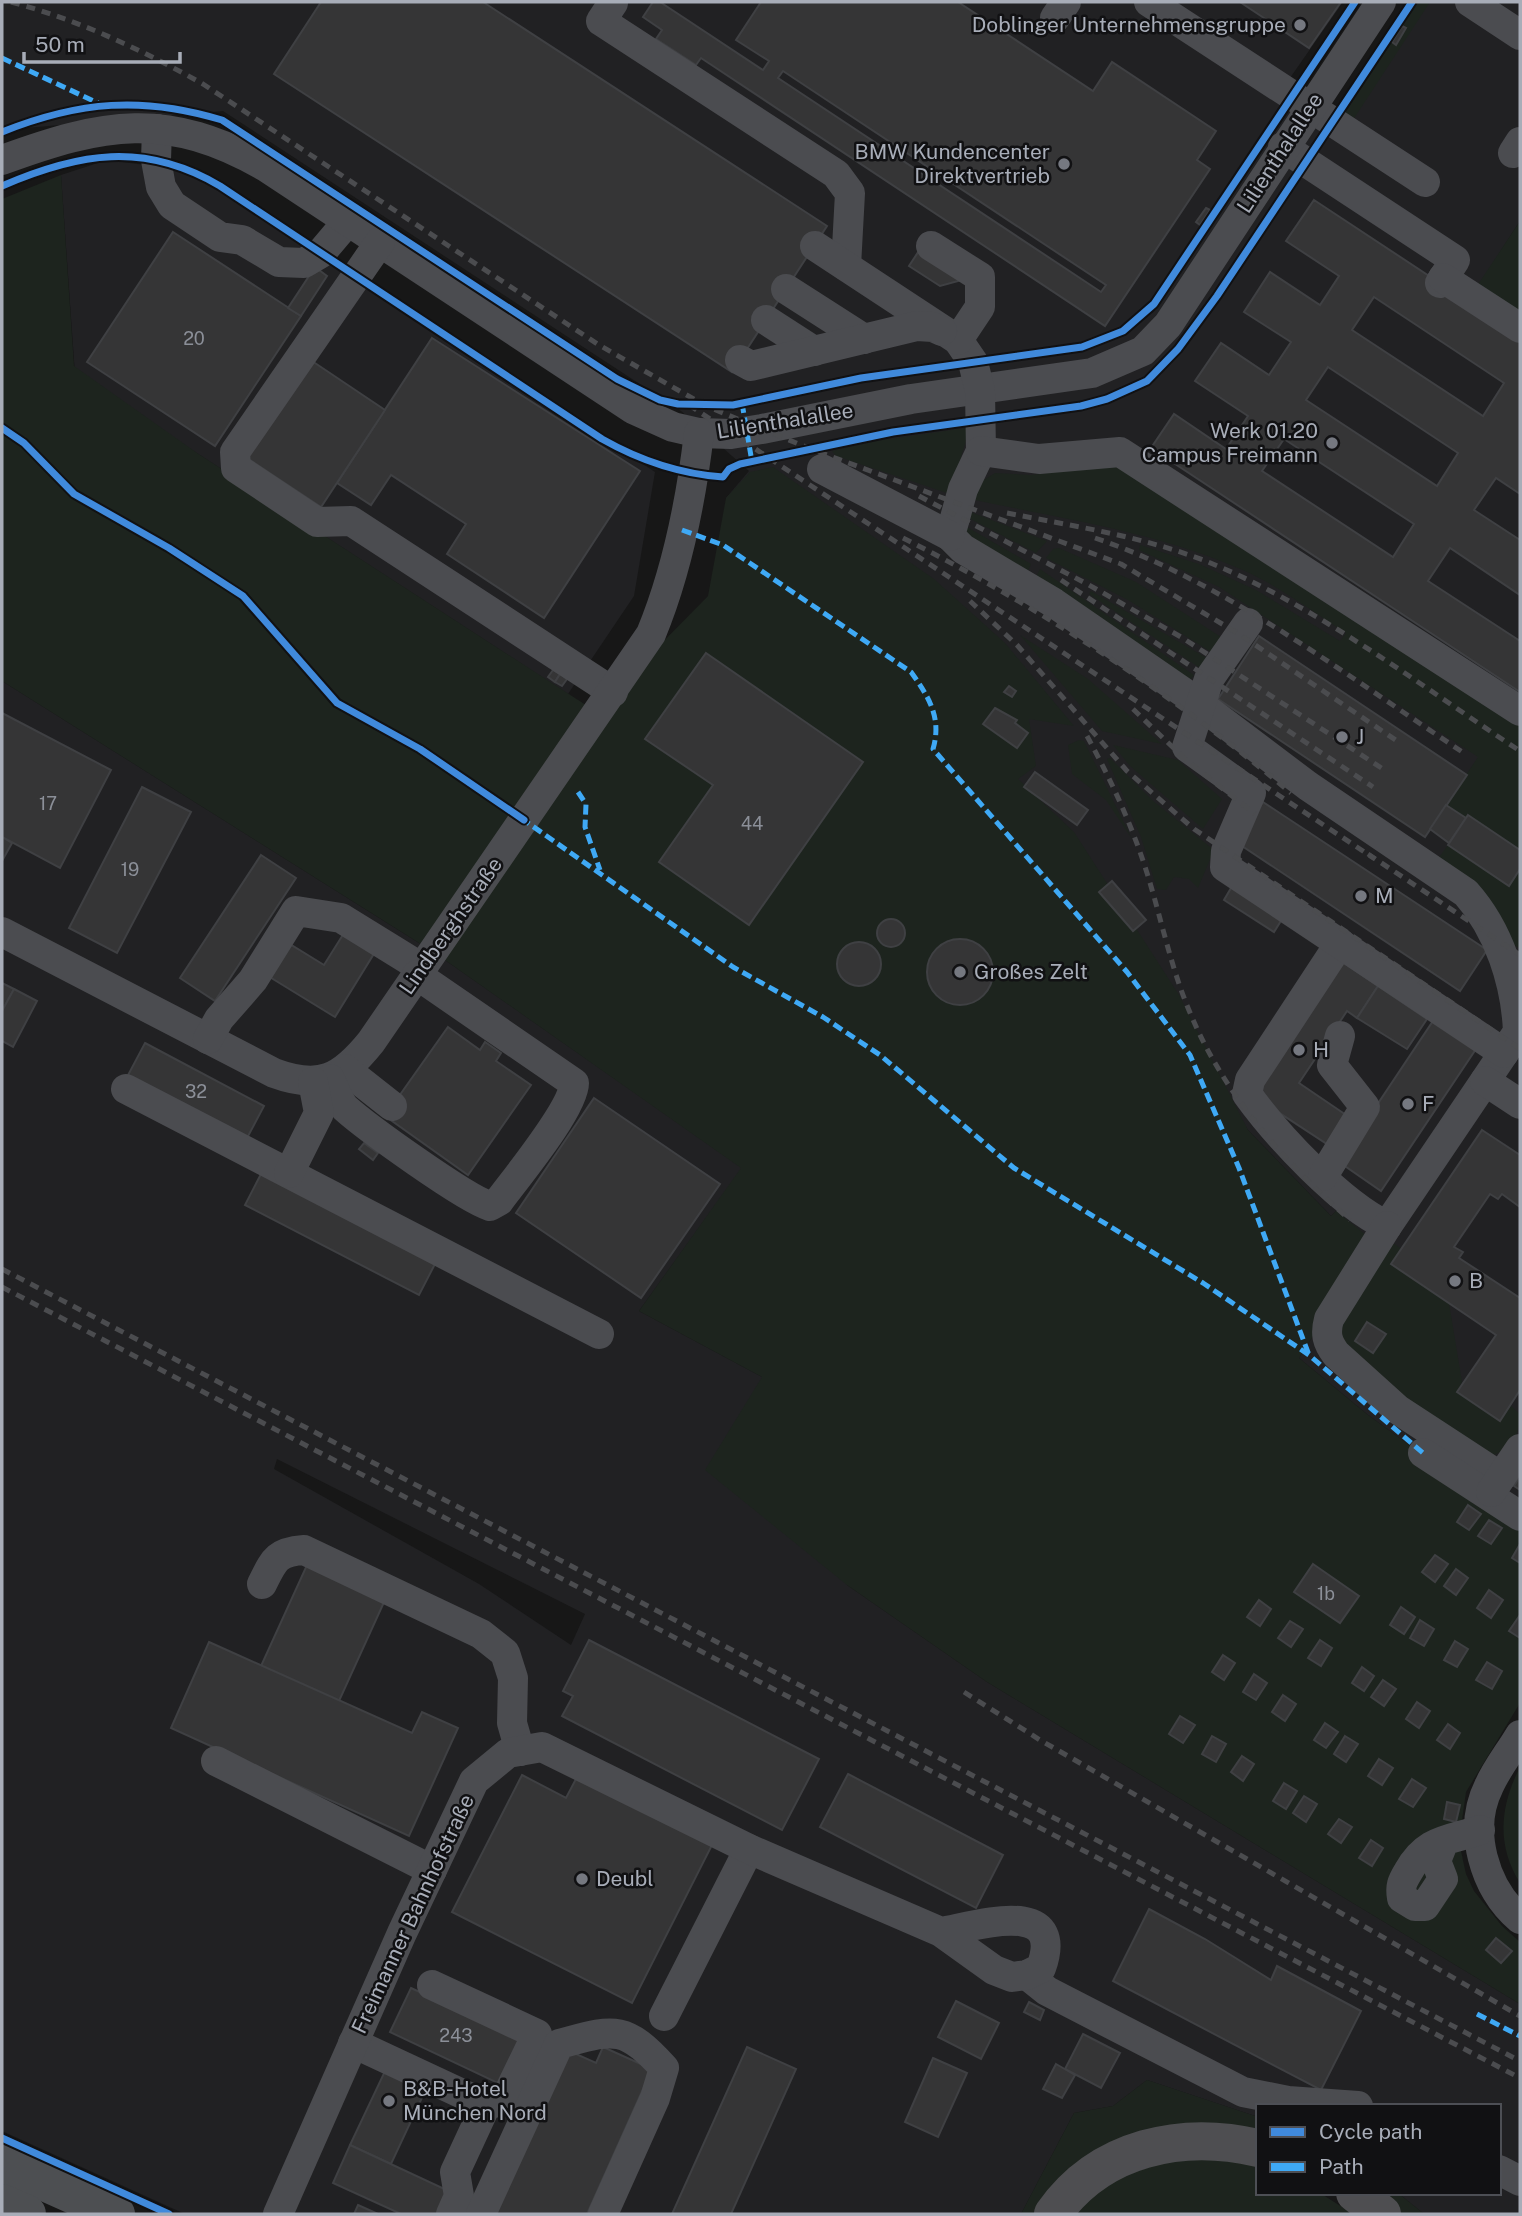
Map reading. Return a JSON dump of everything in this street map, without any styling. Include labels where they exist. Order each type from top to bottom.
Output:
[{"type":"highway","points":[[1053,2214],[1079,2185],[1095,2172],[1139,2150],[1202,2140],[1256,2148]]},
{"type":"highway","points":[[1357,2195],[1381,2214]]},
{"type":"main road","points":[[2,2163],[116,2214]]},
{"type":"main road","points":[[2,2203],[27,2214]]},
{"type":"street","points":[[610,2],[613,3],[601,21],[836,174],[849,192],[846,266]]},
{"type":"street","points":[[1149,2],[1424,182]]},
{"type":"street","name":"Lilienthalallee","points":[[2,160],[60,139],[118,127],[157,129],[203,138],[244,154],[633,409],[673,428],[699,433],[754,430],[859,408],[1092,373],[1143,351],[1168,325],[1381,2]]},
{"type":"street","points":[[1470,2],[1520,35]]},
{"type":"street","points":[[157,129],[156,160],[161,187],[172,205],[220,237],[242,240],[279,262],[304,263],[321,253],[348,221]]},
{"type":"street","points":[[1283,147],[1455,260],[1442,281],[1520,328]]},
{"type":"street","points":[[380,242],[235,452],[236,468],[317,522],[351,521],[613,692]]},
{"type":"street","points":[[814,246],[953,337],[973,362],[979,391],[981,451],[963,489],[950,536]]},
{"type":"street","points":[[932,246],[980,277],[980,307],[953,337]]},
{"type":"street","points":[[786,289],[864,339]]},
{"type":"street","points":[[766,320],[814,351]]},
{"type":"street","points":[[740,360],[751,366],[917,326],[933,327],[953,337]]},
{"type":"street","name":"Lindberghstraße","points":[[330,1077],[371,1042],[651,634],[663,602],[690,495],[699,433]]},
{"type":"street","points":[[981,451],[1039,459],[1120,452],[1339,583],[1520,711]]},
{"type":"street","points":[[822,470],[950,536],[963,549],[1054,603],[1200,704],[1308,786],[1466,894],[1488,922],[1518,1001],[1518,1032],[1387,1226],[1329,1319],[1326,1331],[1328,1344],[1336,1354],[1396,1409],[1495,1486],[1520,1516]]},
{"type":"street","points":[[1248,623],[1209,679],[1187,747],[1251,793],[1226,851],[1225,867],[1504,1053]]},
{"type":"street","points":[[208,1039],[219,1019],[253,980],[296,911],[341,918],[420,971],[574,1083],[574,1093],[499,1202],[490,1206],[470,1197],[343,1106],[330,1077]]},
{"type":"street","points":[[2,932],[274,1073],[330,1077],[392,1106]]},
{"type":"street","points":[[1340,943],[1250,1080],[1247,1094],[1264,1116],[1346,1199],[1387,1226]]},
{"type":"street","points":[[1323,1176],[1365,1107],[1332,1065],[1340,1036]]},
{"type":"street","points":[[289,1173],[319,1113],[330,1077]]},
{"type":"street","points":[[1485,1081],[1520,1104]]},
{"type":"street","points":[[126,1089],[599,1334]]},
{"type":"street","points":[[1495,1486],[1520,1449]]},
{"type":"street","points":[[1423,1453],[1495,1486]]},
{"type":"street","points":[[262,1584],[275,1559],[287,1551],[304,1550],[481,1634],[505,1653],[513,1678],[512,1723],[520,1751],[542,1746],[749,1849],[941,1932],[994,1970],[1012,1977],[1027,1975],[1041,1968],[1046,1953],[1044,1939],[1038,1928],[1028,1921],[1014,1918],[941,1932]]},
{"type":"street","points":[[1520,1735],[1488,1787],[1481,1811],[1480,1830],[1484,1864],[1495,1889],[1520,1919]]},
{"type":"street","name":"Freimanner Bahnhofstraße","points":[[281,2213],[353,2043],[474,1781],[508,1753],[520,1751]]},
{"type":"street","points":[[216,1761],[432,1870]]},
{"type":"street","points":[[1444,1841],[1480,1830]]},
{"type":"street","points":[[664,2016],[749,1849]]},
{"type":"street","points":[[1027,1975],[1047,1991],[1243,2092],[1288,2101],[1330,2104]]},
{"type":"street","points":[[353,2043],[486,2105],[505,2100],[537,2034],[432,1985]]},
{"type":"street","points":[[481,2214],[559,2045],[610,2030],[645,2046],[664,2068],[654,2098],[603,2214]]},
{"type":"street","points":[[451,2214],[459,2196],[455,2172],[486,2105]]},
{"type":"street","points":[[1501,2171],[1520,2181]]},
{"type":"shaded area","points":[[2,2],[1343,2],[1276,98],[1338,136],[1428,2],[1520,2],[1520,221],[1476,289],[1520,318],[1520,1526],[1368,1415],[1299,1358],[1371,1245],[1336,1211],[1331,1216],[1248,1130],[726,498],[749,471],[681,411],[223,111],[2,130]]},
{"type":"shaded area","points":[[1418,2],[1430,2],[1353,120],[1344,114],[1392,42],[1396,44],[1406,28],[1402,26]]},
{"type":"shaded area","points":[[107,160],[199,172],[655,472],[634,596],[568,694],[75,374],[61,175]]},
{"type":"shaded area","points":[[61,175],[74,366],[197,453],[595,711],[708,596],[726,498],[750,472],[773,467],[934,579],[1005,643],[1074,726],[1029,719],[1036,766],[1018,779],[1074,832],[1179,995],[1248,1130],[1331,1216],[1336,1211],[1366,1235],[1371,1245],[1299,1358],[1368,1415],[1520,1526],[1520,1703],[1466,1792],[1459,1842],[1466,1874],[1474,1891],[1502,1926],[1520,1942],[1520,2004],[987,1682],[847,1585],[705,1470],[762,1377],[639,1311],[741,1168],[435,953],[2,681],[2,199]]},
{"type":"shaded area","points":[[1520,221],[1520,318],[1475,289]]},
{"type":"shaded area","points":[[966,428],[967,437],[950,494],[836,456],[832,451],[876,441]]},
{"type":"shaded area","points":[[1107,466],[1123,468],[1520,718],[1520,850],[1468,815],[1466,818],[1446,805],[1478,757],[1219,587],[1139,550],[1140,545],[1199,564],[1256,590],[1340,641],[1346,633],[1271,584],[1212,558],[1144,536],[970,499],[979,483],[995,473],[1031,475]]},
{"type":"shaded area","points":[[965,510],[1047,541],[1036,553],[963,515]]},
{"type":"shaded area","points":[[960,523],[1031,564],[1027,573],[969,542]]},
{"type":"shaded area","points":[[1059,548],[1136,582],[1221,637],[1211,652],[1128,600],[1046,558],[1053,549]]},
{"type":"shaded area","points":[[1040,569],[1194,675],[1188,683],[1036,577]]},
{"type":"shaded area","points":[[1091,591],[1207,658],[1200,668],[1089,594]]},
{"type":"shaded area","points":[[1020,635],[1088,679],[1162,744],[1102,731]]},
{"type":"shaded area","points":[[2,681],[435,953],[742,1168],[639,1311],[762,1377],[847,1585],[987,1682],[1520,2004],[1520,2214],[1424,2214],[1400,2195],[1501,2195],[1501,2104],[1256,2104],[1256,2116],[1147,2080],[1113,2106],[1074,2113],[1021,2214],[185,2214],[2,2131]],"holes":[[[277,1459],[585,1614],[571,1645],[479,1584],[274,1469]]]},
{"type":"shaded area","points":[[1079,740],[1084,741],[1132,839],[1106,800],[1072,774],[1068,745]]},
{"type":"shaded area","points":[[1113,745],[1178,760],[1222,799],[1203,829],[1130,766]]},
{"type":"shaded area","points":[[1110,758],[1152,800],[1214,850],[1198,888],[1189,879],[1174,877],[1166,890],[1157,889],[1141,837],[1107,759]]},
{"type":"shaded area","points":[[1448,845],[1509,886],[1520,869],[1520,949],[1504,938],[1435,863]]},
{"type":"shaded area","points":[[1387,1239],[1402,1249],[1392,1265],[1449,1303],[1462,1382],[1457,1392],[1499,1420],[1510,1405],[1519,1413],[1519,1428],[1504,1450],[1491,1456],[1340,1351],[1333,1321]]},
{"type":"shaded area","points":[[1520,1767],[1520,1883],[1507,1854],[1504,1825],[1508,1796]]},
{"type":"shaded area","points":[[1147,2080],[1256,2116],[1256,2134],[1217,2127],[1038,2214],[1021,2214],[1074,2113],[1113,2106]]},
{"type":"shaded area","points":[[1189,2154],[1256,2166],[1256,2195],[1323,2195],[1353,2214],[1066,2214],[1095,2185]]},
{"type":"shaded area","points":[[1375,2195],[1400,2195],[1424,2214],[1399,2214]]},
{"type":"building","points":[[321,2],[483,2],[827,226],[732,372],[274,74]]},
{"type":"building","name":"BMW Kundencenter Direktvertrieb","points":[[653,2],[660,2],[763,70],[769,61],[736,40],[761,2],[958,2],[1093,91],[1112,62],[1216,131],[1197,160],[1210,169],[1105,326],[701,58],[696,65],[656,39],[662,30],[643,17]],"holes":[[[783,71],[1106,285],[1101,292],[778,78]]]},
{"type":"building","name":"Doblinger Unternehmensgruppe","points":[[1240,2],[1341,2],[1309,48]]},
{"type":"building","points":[[1402,26],[1406,28],[1396,45],[1392,42]]},
{"type":"building","name":"Werk 01.20 Campus Freimann","points":[[1314,200],[1520,336],[1520,494],[1496,478],[1474,510],[1520,540],[1520,595],[1450,548],[1428,581],[1520,641],[1520,692],[1151,448],[1174,414],[1226,449],[1248,416],[1195,381],[1221,343],[1269,375],[1291,342],[1244,312],[1270,272],[1320,305],[1339,276],[1286,241]],"holes":[[[1374,297],[1504,383],[1483,416],[1352,330]],[[1328,367],[1458,453],[1437,486],[1306,400]],[[1284,439],[1414,524],[1393,557],[1262,471]]]},
{"type":"building","points":[[1206,208],[1210,210],[1200,225],[1196,222]]},
{"type":"building","points":[[173,232],[301,316],[215,446],[87,362]]},
{"type":"building","points":[[928,237],[962,280],[940,286],[909,266]]},
{"type":"building","points":[[315,267],[327,276],[301,316],[288,308]]},
{"type":"building","points":[[432,338],[640,471],[544,618],[447,554],[466,524],[391,475],[371,505],[337,483]]},
{"type":"building","points":[[309,359],[385,410],[321,507],[244,456]]},
{"type":"building","name":"J","points":[[1259,636],[1467,775],[1425,837],[1218,699]]},
{"type":"building","points":[[706,653],[863,762],[749,925],[659,862],[713,785],[645,739]]},
{"type":"building","points":[[553,670],[560,674],[555,682],[548,677]]},
{"type":"building","points":[[560,674],[567,679],[562,686],[555,682]]},
{"type":"building","points":[[1009,686],[1016,691],[1012,697],[1004,692]]},
{"type":"building","points":[[995,708],[1017,720],[1015,723],[1028,733],[1017,748],[983,724]]},
{"type":"building","points":[[2,713],[111,770],[60,868],[2,837]]},
{"type":"building","points":[[1035,772],[1088,810],[1077,825],[1024,787]]},
{"type":"building","points":[[142,787],[191,812],[117,953],[69,928]]},
{"type":"building","name":"M","points":[[1263,802],[1487,950],[1460,991],[1236,842]]},
{"type":"building","points":[[1446,805],[1466,818],[1449,843],[1430,829]]},
{"type":"building","points":[[1468,815],[1520,850],[1520,869],[1509,886],[1448,845]]},
{"type":"building","points":[[2,837],[12,843],[2,861]]},
{"type":"building","points":[[261,855],[296,878],[215,1001],[180,978]]},
{"type":"building","points":[[1112,881],[1146,920],[1133,931],[1099,892]]},
{"type":"building","points":[[1234,883],[1284,916],[1274,932],[1224,900]]},
{"type":"building","points":[[891,919],[901,923],[905,933],[901,943],[891,947],[881,943],[877,933],[881,923]]},
{"type":"building","points":[[344,933],[375,952],[335,1017],[268,976],[288,943],[324,965]]},
{"type":"building","name":"Großes Zelt","points":[[954,939],[966,939],[978,944],[988,954],[993,972],[991,985],[978,1000],[966,1005],[954,1005],[942,1000],[932,990],[927,978],[927,966],[932,954],[942,944]]},
{"type":"building","points":[[859,942],[868,943],[875,948],[880,955],[880,973],[875,980],[868,985],[859,986],[850,985],[843,980],[838,973],[837,964],[838,955],[843,948],[850,943]]},
{"type":"building","name":"H","points":[[1338,959],[1378,986],[1357,1018],[1347,1011],[1299,1083],[1349,1117],[1330,1146],[1249,1093]]},
{"type":"building","points":[[2,983],[14,989],[2,1011]]},
{"type":"building","points":[[1378,986],[1427,1019],[1407,1049],[1357,1018]]},
{"type":"building","points":[[14,989],[37,1001],[13,1047],[2,1041],[2,1011]]},
{"type":"building","name":"F","points":[[1435,1018],[1478,1046],[1381,1191],[1339,1162]]},
{"type":"building","points":[[448,1027],[480,1050],[485,1042],[501,1053],[496,1061],[531,1085],[468,1175],[385,1116]]},
{"type":"building","points":[[145,1043],[264,1106],[246,1140],[127,1077]]},
{"type":"building","points":[[594,1098],[720,1184],[641,1298],[516,1213]]},
{"type":"building","name":"B","points":[[1482,1130],[1520,1155],[1520,1207],[1502,1194],[1498,1199],[1490,1194],[1454,1247],[1463,1252],[1459,1258],[1520,1298],[1520,1390],[1500,1421],[1457,1392],[1496,1335],[1391,1264]]},
{"type":"building","points":[[364,1143],[378,1153],[373,1160],[359,1149]]},
{"type":"building","points":[[262,1172],[436,1262],[419,1295],[245,1205]]},
{"type":"building","points":[[1367,1322],[1386,1334],[1373,1353],[1355,1341]]},
{"type":"building","points":[[1520,1476],[1520,1490],[1514,1486]]},
{"type":"building","points":[[1468,1505],[1481,1514],[1469,1530],[1457,1522]]},
{"type":"building","points":[[1489,1520],[1502,1528],[1491,1544],[1478,1536]]},
{"type":"building","points":[[1520,1544],[1520,1563],[1512,1558]]},
{"type":"building","points":[[1435,1555],[1448,1564],[1435,1582],[1422,1572]]},
{"type":"building","points":[[1313,1564],[1359,1596],[1340,1623],[1294,1592]]},
{"type":"building","points":[[307,1565],[385,1600],[339,1701],[261,1666]]},
{"type":"building","points":[[1456,1569],[1468,1578],[1456,1595],[1444,1586]]},
{"type":"building","points":[[1489,1590],[1503,1600],[1491,1618],[1477,1608]]},
{"type":"building","points":[[1259,1600],[1271,1609],[1260,1626],[1247,1617]]},
{"type":"building","points":[[1401,1607],[1415,1617],[1404,1634],[1390,1625]]},
{"type":"building","points":[[1520,1615],[1520,1638],[1509,1631]]},
{"type":"building","points":[[1420,1620],[1434,1629],[1424,1646],[1410,1638]]},
{"type":"building","points":[[1290,1621],[1303,1629],[1291,1647],[1278,1638]]},
{"type":"building","points":[[589,1640],[819,1759],[782,1830],[562,1716],[573,1696],[563,1691]]},
{"type":"building","points":[[1320,1640],[1332,1648],[1321,1666],[1308,1658]]},
{"type":"building","points":[[1455,1641],[1468,1649],[1457,1667],[1444,1660]]},
{"type":"building","points":[[209,1642],[412,1733],[422,1712],[458,1728],[409,1836],[171,1728]]},
{"type":"building","points":[[1223,1655],[1235,1663],[1224,1680],[1212,1672]]},
{"type":"building","points":[[1487,1662],[1502,1671],[1492,1689],[1476,1680]]},
{"type":"building","points":[[1362,1667],[1374,1676],[1364,1691],[1352,1683]]},
{"type":"building","points":[[1254,1674],[1267,1683],[1256,1700],[1243,1692]]},
{"type":"building","points":[[1383,1680],[1396,1689],[1384,1706],[1371,1697]]},
{"type":"building","points":[[1283,1695],[1296,1704],[1285,1721],[1272,1712]]},
{"type":"building","points":[[1417,1702],[1430,1711],[1419,1728],[1406,1719]]},
{"type":"building","points":[[1180,1716],[1195,1725],[1183,1743],[1169,1734]]},
{"type":"building","points":[[1325,1723],[1338,1732],[1326,1748],[1314,1740]]},
{"type":"building","points":[[1448,1724],[1460,1733],[1450,1749],[1437,1740]]},
{"type":"building","points":[[1212,1736],[1226,1744],[1216,1762],[1202,1754]]},
{"type":"building","points":[[1345,1736],[1358,1744],[1346,1762],[1334,1754]]},
{"type":"building","points":[[1242,1756],[1254,1764],[1243,1781],[1231,1772]]},
{"type":"building","points":[[1379,1759],[1393,1768],[1382,1785],[1368,1776]]},
{"type":"building","points":[[848,1774],[1003,1855],[976,1908],[820,1827]]},
{"type":"building","name":"Deubl","points":[[522,1775],[566,1798],[577,1777],[712,1845],[632,2003],[452,1912]]},
{"type":"building","points":[[1412,1779],[1426,1788],[1413,1807],[1399,1799]]},
{"type":"building","points":[[1284,1783],[1297,1791],[1286,1809],[1273,1801]]},
{"type":"building","points":[[1304,1796],[1317,1804],[1306,1822],[1293,1813]]},
{"type":"building","points":[[1447,1802],[1460,1805],[1456,1822],[1444,1819]]},
{"type":"building","points":[[1339,1819],[1352,1827],[1341,1843],[1328,1834]]},
{"type":"building","points":[[1371,1840],[1383,1848],[1372,1866],[1359,1858]]},
{"type":"building","points":[[1149,1909],[1205,1939],[1271,1980],[1277,1966],[1361,2011],[1321,2090],[1113,1981]]},
{"type":"building","points":[[1496,1938],[1512,1951],[1501,1963],[1486,1950]]},
{"type":"building","points":[[411,1988],[523,2040],[502,2085],[390,2032]]},
{"type":"building","points":[[956,2001],[999,2023],[981,2059],[938,2037]]},
{"type":"building","points":[[1029,2002],[1044,2010],[1040,2020],[1024,2012]]},
{"type":"building","points":[[1083,2034],[1120,2053],[1101,2088],[1065,2069]]},
{"type":"building","points":[[603,2047],[652,2069],[587,2214],[490,2214],[565,2049],[596,2063]]},
{"type":"building","points":[[747,2047],[796,2069],[731,2214],[672,2214]]},
{"type":"building","points":[[933,2058],[967,2073],[938,2137],[905,2122]]},
{"type":"building","points":[[1056,2064],[1075,2075],[1062,2098],[1043,2089]]},
{"type":"building","points":[[386,2069],[427,2087],[391,2164],[350,2145]]},
{"type":"building","points":[[350,2145],[453,2193],[444,2214],[401,2214],[333,2183]]},
{"type":"building","points":[[358,2205],[378,2214],[354,2214]]},
{"type":"railway","points":[[11,2],[110,37],[203,84],[599,345],[706,406],[811,449],[1121,564],[1239,634],[1400,743]]},
{"type":"railway","points":[[689,405],[1375,859]]},
{"type":"railway","points":[[919,496],[1089,585],[1181,637],[1383,769]]},
{"type":"railway","points":[[1007,513],[1155,544],[1203,560],[1244,578],[1366,647],[1520,751]]},
{"type":"railway","points":[[903,538],[1004,593],[1104,655],[1201,722],[1291,793]]},
{"type":"railway","points":[[1095,538],[1144,557],[1240,606],[1287,634],[1467,755]]},
{"type":"railway","points":[[1061,580],[1373,787]]},
{"type":"railway","points":[[970,601],[1017,645],[1127,771],[1194,829],[1520,1049]]},
{"type":"railway","points":[[1133,709],[1186,760],[1255,814]]},
{"type":"railway","points":[[1087,736],[1113,786],[1135,838],[1178,980],[1205,1045],[1221,1073],[1259,1126],[1303,1175],[1350,1220]]},
{"type":"railway","points":[[1368,854],[1520,955]]},
{"type":"railway","points":[[2,1269],[1520,2061]]},
{"type":"railway","points":[[2,1287],[1520,2078]]},
{"type":"railway","points":[[964,1692],[1040,1740],[1520,2016]]},
{"type":"marked path","points":[[2,58],[100,104]]},
{"type":"marked path","points":[[742,403],[752,462]]},
{"type":"marked path","points":[[682,530],[723,545],[911,672],[923,690],[935,718],[933,749],[1127,972],[1190,1055],[1239,1168],[1309,1355]]},
{"type":"marked path","points":[[578,792],[586,804],[585,827],[600,870]]},
{"type":"marked path","points":[[521,818],[733,967],[823,1017],[880,1055],[1014,1168],[1203,1283],[1309,1355],[1423,1453]]},
{"type":"marked path","points":[[1477,2014],[1520,2036]]},
{"type":"cycle path","points":[[2,132],[58,114],[111,105],[165,107],[222,120],[617,379],[660,400],[678,404],[733,405],[861,378],[1082,347],[1123,331],[1154,304],[1355,2]]},
{"type":"cycle path","points":[[2,186],[57,166],[111,157],[165,162],[192,172],[220,186],[602,439],[660,465],[723,477],[729,469],[740,464],[893,432],[1081,406],[1107,399],[1147,381],[1178,349],[1217,296],[1412,2]]},
{"type":"cycle path","points":[[2,428],[24,443],[74,494],[169,548],[243,596],[337,703],[420,749],[524,820]]},
{"type":"cycle path","points":[[2,2138],[169,2214]]},
{"type":"place","name":"Doblinger Unternehmensgruppe","points":[[1300,25]]},
{"type":"place","name":"BMW Kundencenter Direktvertrieb","points":[[1064,164]]},
{"type":"place","name":"Werk 01.20 Campus Freimann","points":[[1332,443]]},
{"type":"place","name":"J","points":[[1342,737]]},
{"type":"place","name":"M","points":[[1361,896]]},
{"type":"place","name":"Großes Zelt","points":[[960,972]]},
{"type":"place","name":"H","points":[[1299,1050]]},
{"type":"place","name":"F","points":[[1408,1104]]},
{"type":"place","name":"B","points":[[1455,1281]]},
{"type":"place","name":"Deubl","points":[[582,1879]]},
{"type":"place","name":"B&B-Hotel München Nord","points":[[389,2101]]}]
